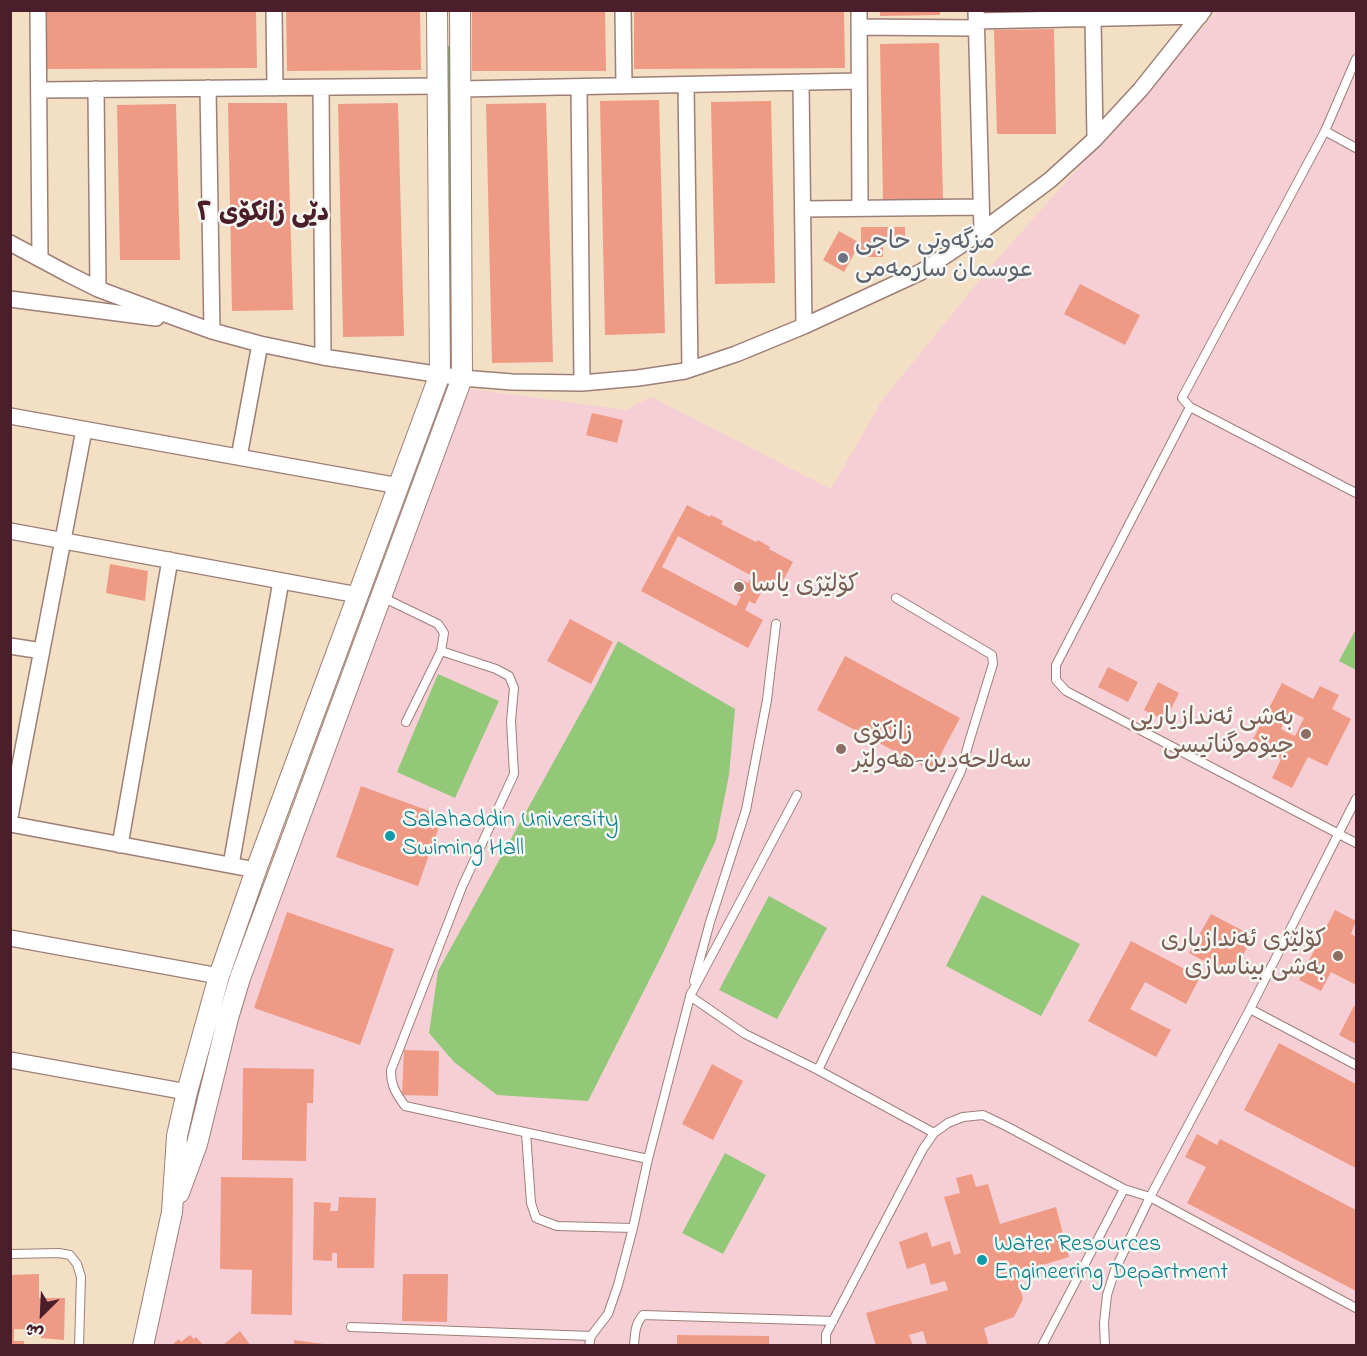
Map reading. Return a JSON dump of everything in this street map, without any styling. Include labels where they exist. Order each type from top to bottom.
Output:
[{"type":"street","points":[[38,10],[40,259]]},
{"type":"street","points":[[274,10],[275,88]]},
{"type":"street","points":[[143,1346],[171,1212],[177,1136],[219,976],[440,374],[437,10]]},
{"type":"street","points":[[171,1212],[197,1144],[240,978],[462,378],[460,10]]},
{"type":"street","points":[[622,10],[624,86]]},
{"type":"street","points":[[859,10],[860,208]]},
{"type":"street","points":[[859,27],[976,20],[1093,19],[1202,14]]},
{"type":"street","points":[[10,243],[98,289],[184,321],[260,344],[323,357],[462,378],[512,382],[582,383],[638,378],[690,369],[736,354],[804,326],[921,273],[1050,180],[1095,139],[1141,89],[1202,14]]},
{"type":"street","points":[[1093,19],[1095,139]]},
{"type":"street","points":[[976,20],[981,231]]},
{"type":"street","points":[[437,30],[460,30]]},
{"type":"street","points":[[460,89],[859,81]]},
{"type":"street","points":[[801,82],[804,326]]},
{"type":"street","points":[[686,85],[690,369]]},
{"type":"street","points":[[39,90],[437,86]]},
{"type":"street","points":[[321,87],[323,357]]},
{"type":"street","points":[[579,87],[582,383]]},
{"type":"street","points":[[208,88],[212,331]]},
{"type":"street","points":[[96,89],[98,289]]},
{"type":"street","points":[[803,209],[981,207]]},
{"type":"street","points":[[10,299],[184,321]]},
{"type":"street","points":[[239,457],[260,344]]},
{"type":"street","points":[[10,416],[399,486]]},
{"type":"street","points":[[10,817],[16,759],[42,651],[84,430]]},
{"type":"street","points":[[10,531],[358,595]]},
{"type":"street","points":[[120,844],[170,560]]},
{"type":"street","points":[[231,865],[281,580]]},
{"type":"street","points":[[10,645],[42,651]]},
{"type":"street","points":[[291,776],[311,784]]},
{"type":"street","points":[[10,824],[256,870]]},
{"type":"street","points":[[10,938],[219,976]]},
{"type":"street","points":[[10,1060],[187,1092]]},
{"type":"lane","points":[[1356,59],[1325,131],[1182,398],[1190,407],[1356,493]]},
{"type":"lane","points":[[1325,131],[1356,148]]},
{"type":"lane","points":[[1190,407],[1056,665],[1056,680],[1066,691],[1356,843]]},
{"type":"lane","points":[[380,597],[438,624],[444,633],[441,651],[406,722]]},
{"type":"lane","points":[[818,1070],[961,771],[993,664],[992,655],[896,598]]},
{"type":"lane","points":[[589,1346],[591,1336],[608,1314],[618,1285],[690,996],[710,922],[746,810],[767,700],[776,624]]},
{"type":"lane","points":[[441,651],[496,669],[509,676],[514,688],[511,720],[514,774],[462,886],[391,1070],[391,1083],[405,1106],[648,1159]]},
{"type":"lane","points":[[690,996],[797,795]]},
{"type":"lane","points":[[1105,1346],[1104,1323],[1107,1295],[1115,1270],[1150,1197],[1250,1009],[1356,799]]},
{"type":"lane","points":[[690,996],[746,1034],[934,1133]]},
{"type":"lane","points":[[1250,1009],[1356,1065]]},
{"type":"lane","points":[[826,1346],[826,1334],[923,1149],[934,1133],[948,1123],[963,1117],[983,1115],[1124,1189],[1150,1197],[1356,1308]]},
{"type":"lane","points":[[526,1132],[531,1203],[536,1218],[557,1226],[633,1228]]},
{"type":"lane","points":[[1042,1346],[1124,1189]]},
{"type":"lane","points":[[10,1254],[59,1253],[70,1256],[77,1264],[81,1277],[79,1346]]},
{"type":"lane","points":[[634,1346],[637,1321],[643,1315],[833,1321]]},
{"type":"lane","points":[[351,1327],[591,1336]]},
{"type":"lane","points":[[562,1346],[566,1335]]},
{"type":"shaded area","name":"زانکۆی سەلاحەدین-هەولێر","points":[[1217,11],[1356,11],[1356,1345],[153,1346],[170,1240],[231,1010],[457,387],[626,410],[651,397],[831,489],[881,402],[987,271]]},
{"type":"green space","points":[[447,46],[450,46],[453,343],[449,343]]},
{"type":"green space","points":[[1356,629],[1356,670],[1339,661]]},
{"type":"green space","points":[[618,641],[735,709],[729,775],[716,840],[663,953],[588,1101],[497,1095],[454,1062],[429,1033],[438,971],[595,687]]},
{"type":"green space","points":[[438,674],[499,701],[455,798],[397,772]]},
{"type":"green space","points":[[982,895],[1080,944],[1041,1016],[946,966]]},
{"type":"green space","points":[[769,896],[827,928],[777,1019],[719,990]]},
{"type":"green space","points":[[725,1153],[766,1175],[723,1254],[682,1233]]},
{"type":"building","points":[[46,10],[256,10],[257,68],[46,69]]},
{"type":"building","points":[[286,10],[420,10],[421,70],[287,71]]},
{"type":"building","points":[[472,10],[605,10],[606,71],[472,71]]},
{"type":"building","points":[[634,10],[844,10],[845,68],[634,69]]},
{"type":"building","points":[[880,10],[940,10],[940,15],[880,16]]},
{"type":"building","points":[[1054,29],[1056,134],[997,134],[994,30]]},
{"type":"building","points":[[939,43],[943,199],[883,200],[880,44]]},
{"type":"building","points":[[659,100],[665,333],[605,335],[600,101]]},
{"type":"building","points":[[771,101],[775,283],[715,284],[711,102]]},
{"type":"building","points":[[228,103],[287,103],[293,310],[232,311]]},
{"type":"building","points":[[398,103],[404,336],[343,337],[338,104]]},
{"type":"building","points":[[546,103],[553,362],[492,363],[486,104]]},
{"type":"building","points":[[176,104],[180,260],[120,260],[117,105]]},
{"type":"building","points":[[861,227],[905,227],[905,245],[883,245],[883,257],[861,257]]},
{"type":"building","points":[[839,231],[860,243],[844,272],[823,260]]},
{"type":"building","points":[[1080,284],[1140,315],[1125,345],[1064,314]]},
{"type":"building","points":[[592,413],[623,420],[617,443],[586,435]]},
{"type":"building","points":[[687,505],[723,521],[721,524],[756,542],[758,540],[793,562],[778,590],[760,581],[756,588],[762,591],[755,604],[749,601],[745,610],[763,620],[748,648],[641,591]],"holes":[[[678,536],[752,576],[748,583],[740,579],[733,592],[741,596],[736,606],[662,567]]]},
{"type":"building","points":[[110,564],[148,571],[145,601],[106,593]]},
{"type":"building","points":[[570,619],[613,642],[591,684],[547,661]]},
{"type":"building","points":[[845,656],[960,718],[932,771],[817,710]]},
{"type":"building","points":[[1108,667],[1138,682],[1128,702],[1098,687]]},
{"type":"building","points":[[1158,682],[1179,693],[1165,721],[1144,710]]},
{"type":"building","points":[[1282,683],[1313,699],[1320,686],[1339,695],[1332,709],[1351,719],[1327,766],[1308,757],[1292,788],[1272,778],[1281,759],[1251,743]],"holes":[[[1290,711],[1304,718],[1295,736],[1281,729]]]},
{"type":"building","name":"Salahaddin University Swiming Hall","points":[[361,786],[443,816],[418,886],[336,857]]},
{"type":"building","points":[[1335,910],[1356,921],[1351,934],[1356,937],[1356,985],[1331,972],[1321,991],[1299,980]]},
{"type":"building","points":[[287,912],[394,949],[360,1045],[254,1008]]},
{"type":"building","points":[[1211,914],[1253,936],[1232,976],[1189,953]]},
{"type":"building","points":[[1131,941],[1200,977],[1186,1004],[1145,982],[1130,1009],[1171,1030],[1156,1057],[1088,1021]]},
{"type":"building","points":[[1354,1006],[1356,1007],[1356,1044],[1339,1035]]},
{"type":"building","points":[[1279,1043],[1356,1084],[1356,1168],[1244,1110]]},
{"type":"building","points":[[404,1050],[439,1051],[438,1096],[402,1095]]},
{"type":"building","points":[[712,1064],[743,1081],[713,1140],[682,1124]]},
{"type":"building","points":[[243,1068],[314,1069],[313,1103],[307,1103],[306,1161],[242,1160]]},
{"type":"building","points":[[1197,1134],[1217,1145],[1220,1139],[1356,1210],[1356,1291],[1187,1203],[1206,1167],[1185,1157]]},
{"type":"building","name":"Water Resources Engineering Department","points":[[972,1174],[976,1187],[988,1184],[1000,1224],[1056,1207],[1069,1257],[1016,1273],[1023,1299],[1014,1317],[984,1328],[989,1346],[927,1346],[923,1331],[909,1335],[913,1346],[876,1346],[866,1313],[948,1290],[945,1281],[931,1285],[925,1263],[907,1269],[899,1242],[927,1232],[932,1247],[950,1241],[954,1255],[961,1253],[944,1197],[960,1193],[956,1178]]},
{"type":"building","points":[[221,1177],[293,1178],[292,1315],[251,1314],[252,1270],[220,1269]]},
{"type":"building","points":[[339,1197],[376,1198],[374,1268],[337,1268],[337,1253],[332,1253],[332,1261],[313,1260],[314,1202],[331,1203],[330,1211],[338,1211]]},
{"type":"building","points":[[39,1274],[39,1298],[65,1298],[64,1340],[41,1338],[41,1330],[14,1329],[14,1341],[24,1341],[24,1346],[10,1346],[10,1275]]},
{"type":"building","points":[[403,1274],[448,1274],[447,1322],[402,1321]]},
{"type":"building","points":[[240,1331],[251,1346],[222,1346]]},
{"type":"building","points":[[190,1335],[194,1339],[196,1337],[204,1346],[171,1346],[179,1339],[181,1342]]},
{"type":"building","points":[[677,1335],[769,1336],[769,1346],[677,1346]]},
{"type":"building","points":[[294,1340],[324,1344],[324,1346],[294,1346]]},
{"type":"place","name":"مزگەوتی حاجی عوسمان سارمەمی","points":[[843,258]]},
{"type":"place","name":"کۆلێژی یاسا","points":[[739,587]]},
{"type":"place","name":"بەشی ئەندازیاریی جیۆموگناتیسی","points":[[1306,734]]},
{"type":"place","name":"زانکۆی سەلاحەدین-هەولێر","points":[[841,749]]},
{"type":"place","name":"Salahaddin University Swiming Hall","points":[[390,836]]},
{"type":"place","name":"کۆلێژی ئەندازیاری بەشی بیناسازی","points":[[1338,956]]},
{"type":"place","name":"Water Resources Engineering Department","points":[[982,1260]]},
{"type":"district","name":"دێی زانکۆی ٢","points":[[263,216]]}]
